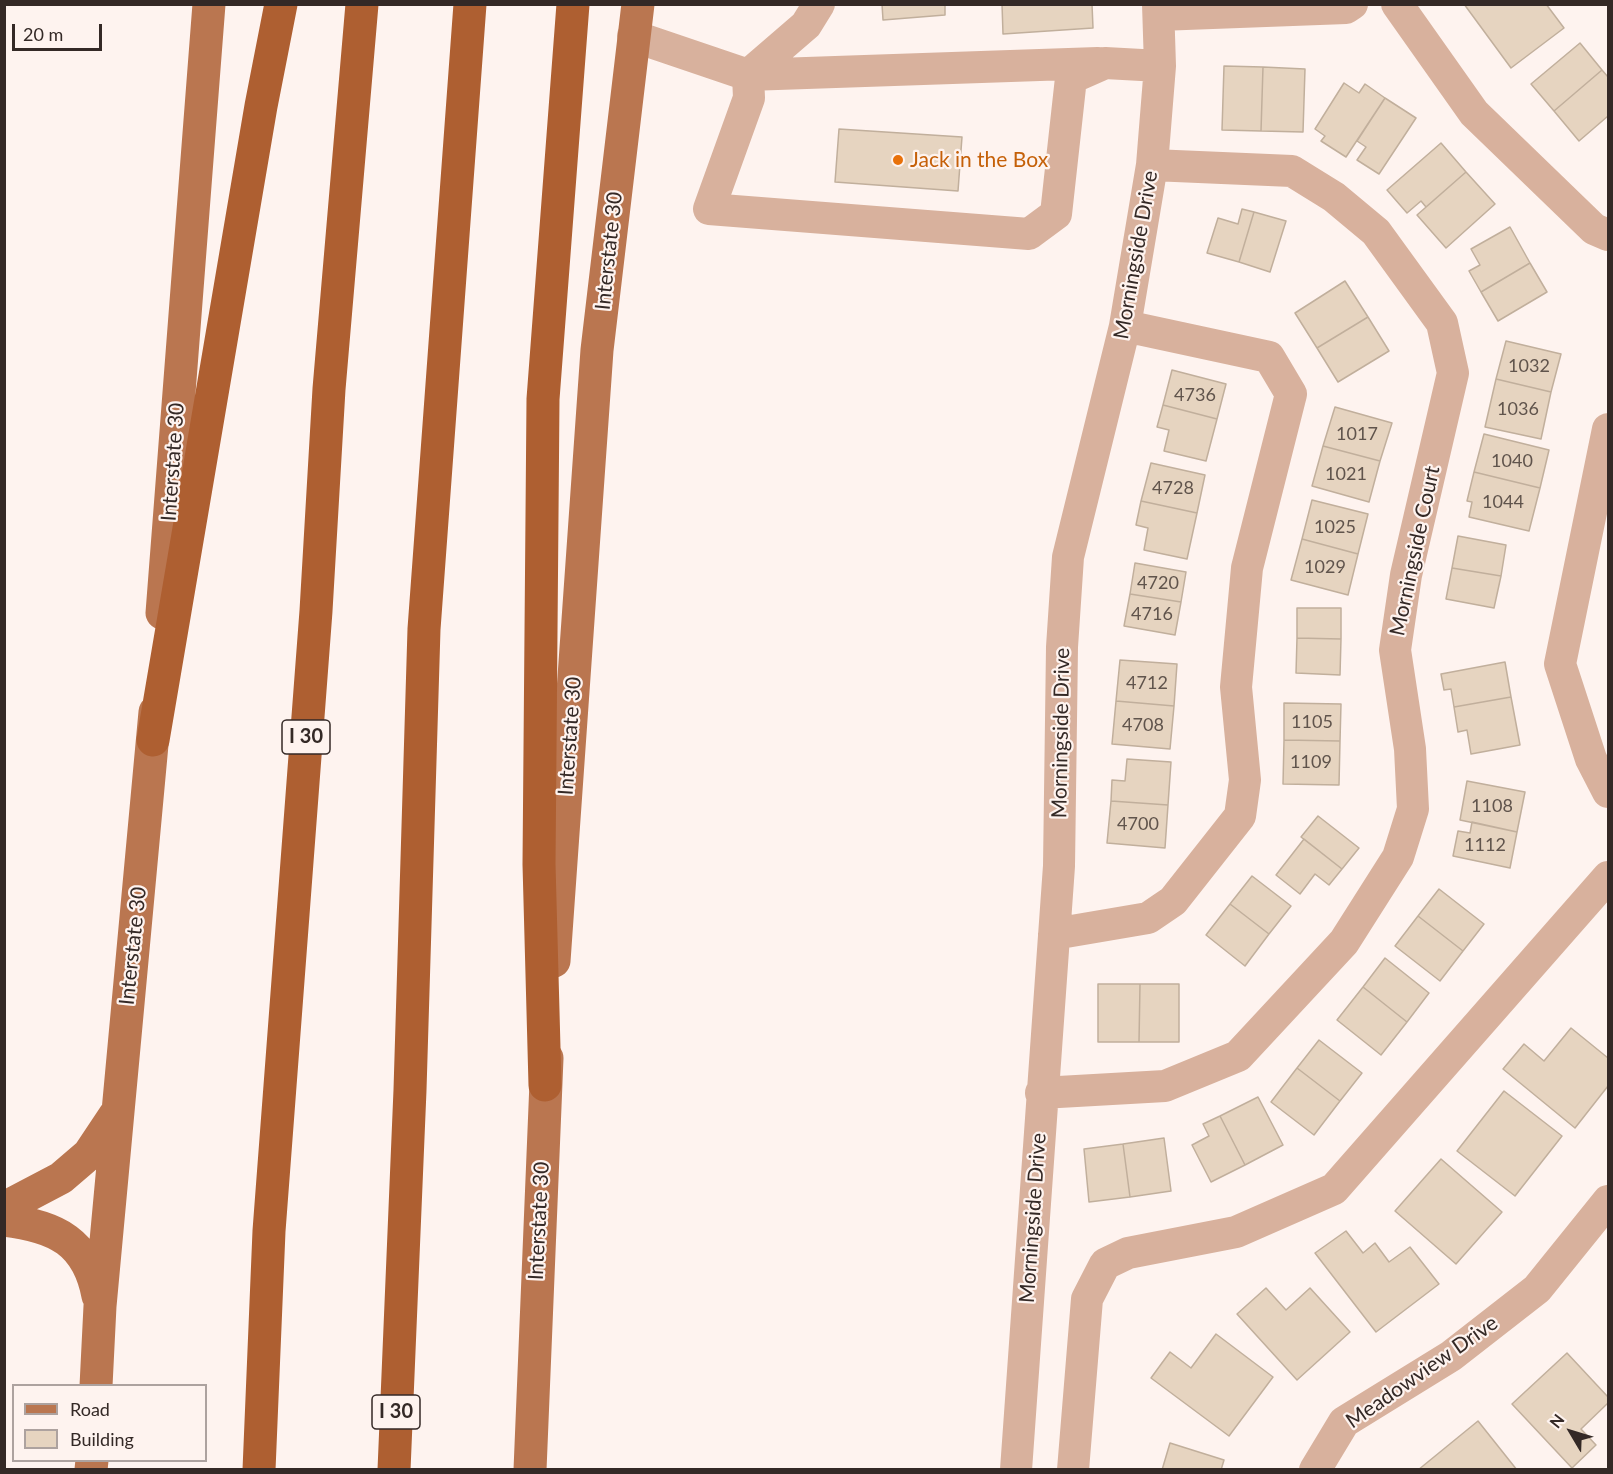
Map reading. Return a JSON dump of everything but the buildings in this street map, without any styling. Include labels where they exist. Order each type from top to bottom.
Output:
[{"type":"highway","points":[[153,740],[261,106],[281,4]]},
{"type":"highway","name":"I 30","points":[[259,1470],[269,1231],[316,611],[330,377],[362,4]]},
{"type":"highway","name":"I 30","points":[[394,1470],[410,1090],[424,629],[470,4]]},
{"type":"highway","points":[[545,1085],[539,864],[543,399],[573,4]]},
{"type":"main road","name":"Interstate 30","points":[[96,1384],[100,1306],[117,1111],[153,740],[209,4]]},
{"type":"main road","name":"Interstate 30","points":[[530,1470],[545,1085],[597,350],[638,4]]},
{"type":"main road","points":[[4,1208],[61,1178],[89,1154],[117,1111]]},
{"type":"main road","points":[[4,1220],[30,1223],[56,1231],[78,1250],[93,1270],[100,1306]]},
{"type":"street","points":[[748,75],[806,25],[819,4]]},
{"type":"street","points":[[1159,10],[1347,8],[1352,4]]},
{"type":"street","points":[[1397,4],[1474,113],[1594,229],[1608,235]]},
{"type":"street","name":"Morningside Drive","points":[[1016,1470],[1041,1093],[1059,866],[1062,647],[1068,556],[1125,326],[1152,165],[1160,66],[1159,10]]},
{"type":"street","points":[[633,36],[748,75],[1105,63],[1160,66]]},
{"type":"street","points":[[748,75],[749,98],[709,209],[1029,234],[1056,214],[1071,78],[1105,63]]},
{"type":"street","name":"Morningside Court","points":[[1041,1093],[1165,1086],[1238,1056],[1344,942],[1398,857],[1413,809],[1410,749],[1395,650],[1406,575],[1453,374],[1443,323],[1376,232],[1334,197],[1292,171],[1152,165]]},
{"type":"street","points":[[1054,934],[1148,918],[1173,901],[1240,816],[1245,780],[1236,687],[1247,568],[1291,394],[1269,357],[1125,326]]},
{"type":"street","points":[[1608,429],[1560,664],[1590,759],[1608,792]]},
{"type":"street","points":[[1073,1470],[1087,1299],[1105,1264],[1128,1253],[1236,1232],[1334,1189],[1608,877]]},
{"type":"street","name":"Meadowview Drive","points":[[1315,1470],[1344,1422],[1451,1356],[1537,1289],[1608,1201]]},
{"type":"place","name":"Jack in the Box","points":[[898,160]]}]
